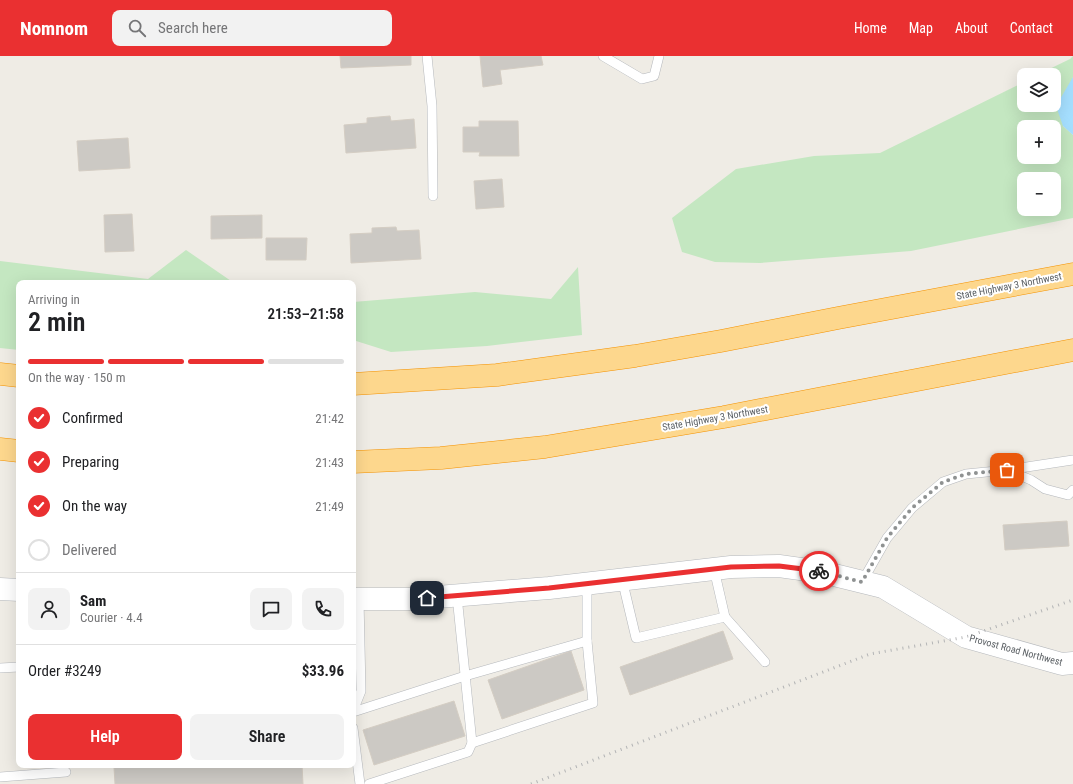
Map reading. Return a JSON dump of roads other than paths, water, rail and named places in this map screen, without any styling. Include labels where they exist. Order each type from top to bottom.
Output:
[{"type":"highway","name":"State Highway 3 Northwest","points":[[356,384],[497,375],[634,356],[721,341],[1073,274]]},
{"type":"highway","name":"State Highway 3 Northwest","points":[[356,462],[440,458],[545,448],[724,417],[1073,350]]},
{"type":"highway","points":[[0,374],[16,376]]},
{"type":"highway","points":[[0,449],[16,451]]},
{"type":"street","name":"Provost Road Northwest","points":[[356,599],[413,599],[456,596],[587,584],[731,567],[779,566],[822,572],[883,587],[966,637],[1062,664],[1073,662]]},
{"type":"street","points":[[0,589],[16,590]]},
{"type":"lane","points":[[427,56],[432,106],[433,196]]},
{"type":"lane","points":[[603,56],[642,79],[654,76],[659,56]]},
{"type":"lane","points":[[862,582],[887,538],[912,508],[943,482],[966,474],[1007,470],[1073,460]]},
{"type":"lane","points":[[1007,470],[1031,480],[1045,489],[1068,495],[1073,490]]},
{"type":"lane","points":[[714,569],[725,617],[765,662]]},
{"type":"lane","points":[[622,579],[636,638],[725,617]]},
{"type":"lane","points":[[472,743],[593,703],[587,641],[587,584]]},
{"type":"lane","points":[[369,784],[468,752],[472,743],[456,596]]},
{"type":"lane","points":[[356,599],[361,691],[356,704]]},
{"type":"lane","points":[[356,711],[465,676],[587,641]]},
{"type":"lane","points":[[0,668],[16,667]]},
{"type":"lane","points":[[356,752],[360,784]]},
{"type":"lane","points":[[0,777],[66,772]]},
{"type":"water","points":[[1073,77],[1073,135],[1063,126],[1058,112],[1061,112],[1061,97]]},
{"type":"railway","points":[[531,784],[870,654],[966,637],[1073,600]]}]
